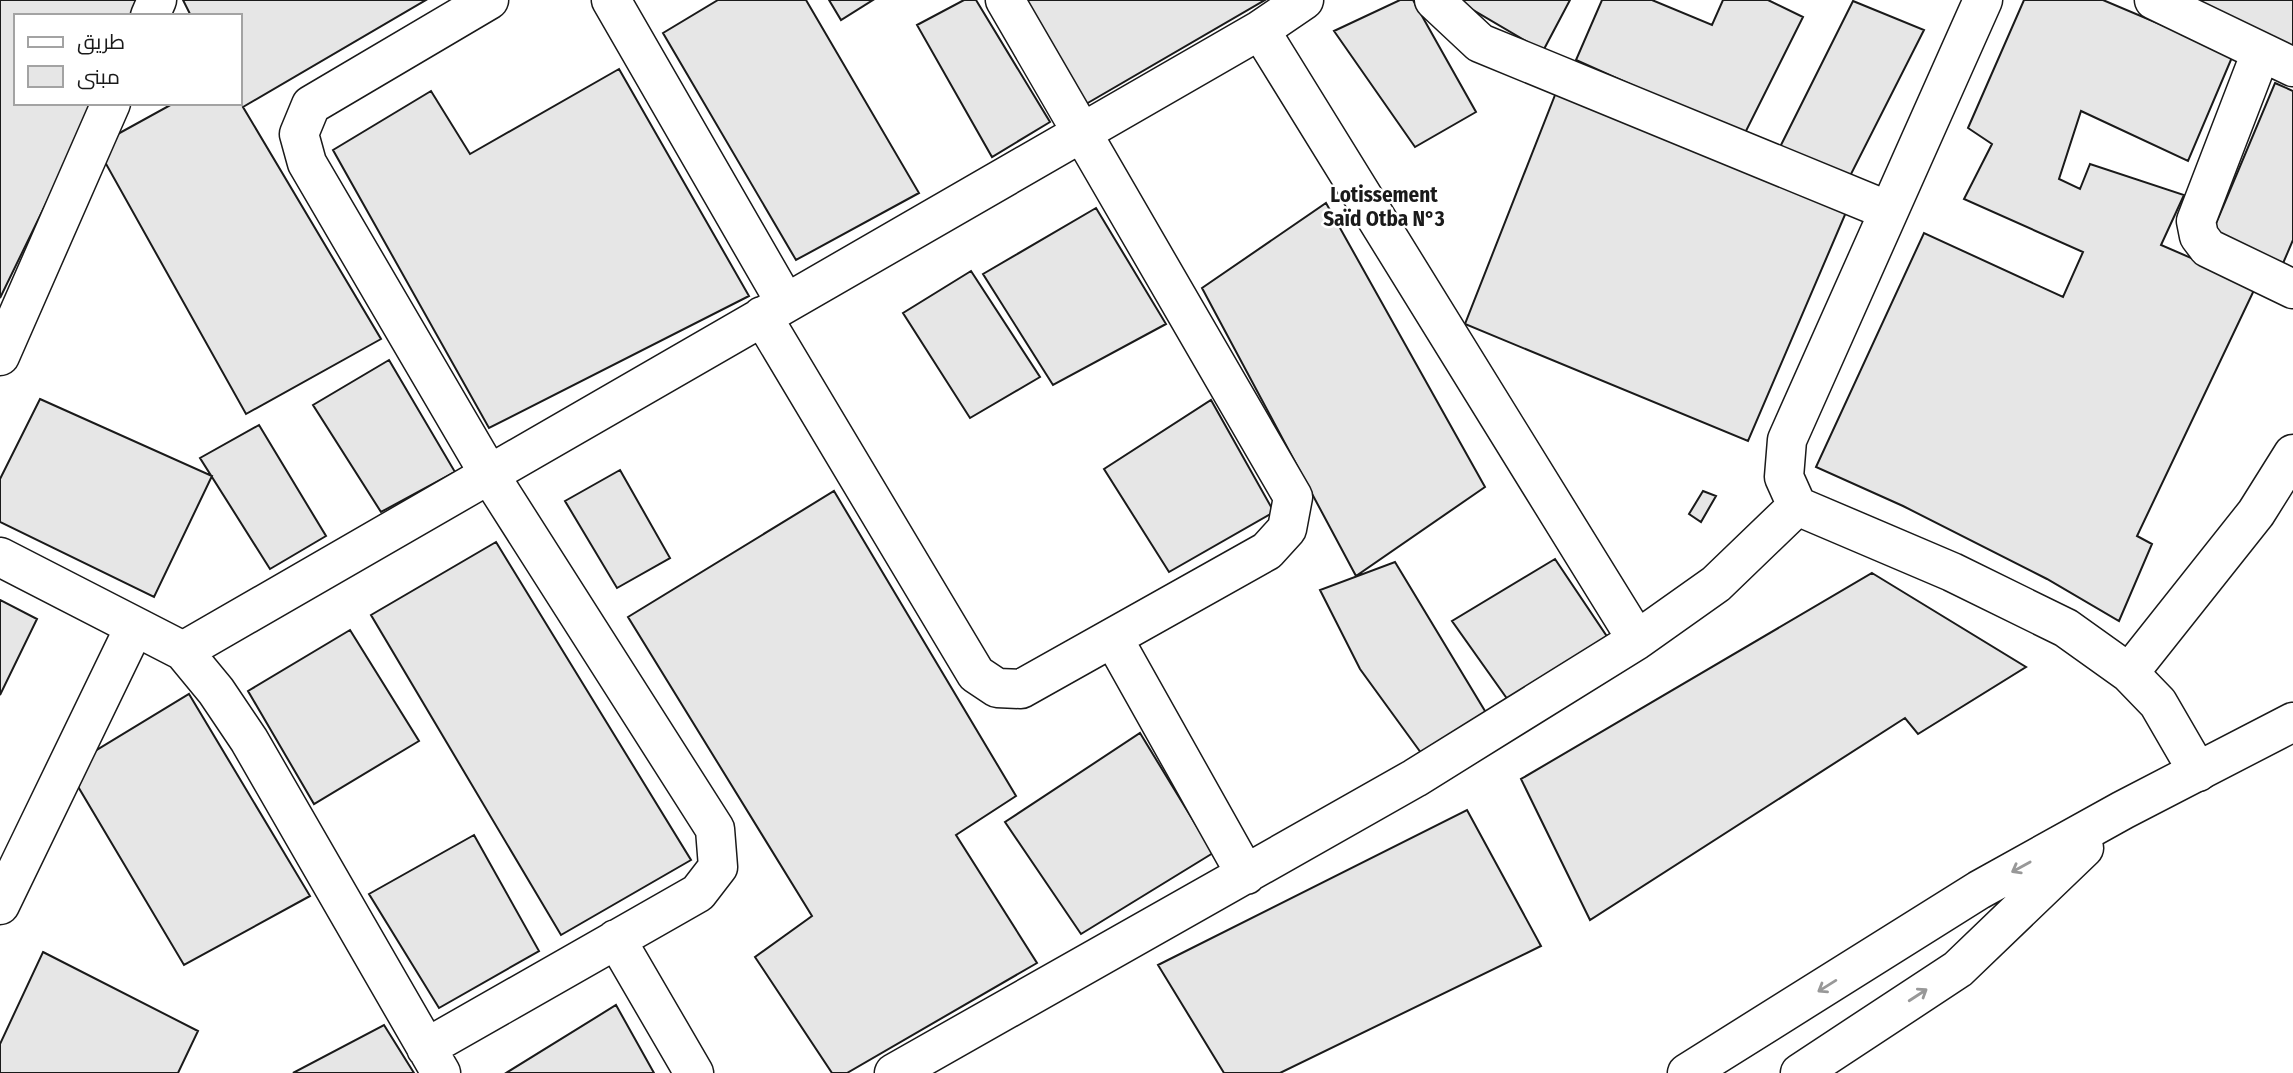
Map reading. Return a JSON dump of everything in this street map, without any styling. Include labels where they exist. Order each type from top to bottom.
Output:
[{"type":"main road","points":[[0,557],[183,651],[216,691],[249,740],[434,1060],[616,939],[698,893],[718,867],[715,829],[489,474],[307,163],[299,134],[310,105],[489,0]]},
{"type":"main road","points":[[611,0],[774,309],[976,674],[997,688],[1021,689],[1267,551],[1287,529],[1293,497],[1005,0]]},
{"type":"main road","points":[[183,651],[1260,30],[1304,0]]},
{"type":"main road","points":[[1434,0],[1480,43],[1889,211]]},
{"type":"main road","points":[[1983,0],[1787,440],[1784,477],[1797,506],[1951,572],[2066,628],[2129,673],[2158,704],[2198,772]]},
{"type":"main road","points":[[2154,0],[2277,60],[2196,222],[2199,236],[2208,248],[2293,289]]},
{"type":"main road","points":[[1260,30],[1637,640]]},
{"type":"main road","points":[[0,356],[110,105]]},
{"type":"main road","points":[[2129,673],[2256,513],[2293,454]]},
{"type":"main road","points":[[894,1073],[1415,778],[1637,640],[1716,584],[1797,506]]},
{"type":"main road","points":[[0,905],[134,628]]},
{"type":"main road","points":[[1113,638],[1246,875]]},
{"type":"main road","points":[[1687,1073],[1979,890],[2123,810],[2293,722]]},
{"type":"main road","points":[[1800,1073],[1958,969],[2123,810]]},
{"type":"main road","points":[[616,939],[694,1073]]},
{"type":"building","points":[[0,0],[145,0],[138,14],[14,14],[14,105],[94,105],[0,298]]},
{"type":"building","points":[[183,0],[426,0],[243,107],[381,339],[246,414],[96,146],[170,105],[242,105],[242,14],[190,14]]},
{"type":"building","points":[[718,0],[806,0],[919,193],[796,260],[663,33]]},
{"type":"building","points":[[829,0],[873,0],[841,20]]},
{"type":"building","points":[[964,0],[976,0],[1050,122],[992,157],[917,25]]},
{"type":"building","points":[[1015,0],[1265,0],[1086,104]]},
{"type":"building","points":[[1400,0],[1413,0],[1476,112],[1415,147],[1334,31]]},
{"type":"building","points":[[1456,0],[1570,0],[1543,51]]},
{"type":"building","points":[[1602,0],[1652,0],[1712,25],[1723,0],[1768,0],[1803,17],[1744,135],[1576,60]]},
{"type":"building","points":[[2024,0],[2103,0],[2233,55],[2188,161],[2081,111],[2059,179],[2080,189],[2090,164],[2184,195],[2161,245],[2256,286],[2137,536],[2152,544],[2119,621],[2047,579],[1903,506],[1816,467],[1924,233],[2063,297],[2083,252],[1964,199],[1992,144],[1968,128]]},
{"type":"building","points":[[2189,0],[2293,0],[2293,48]]},
{"type":"building","points":[[1853,1],[1924,30],[1847,182],[1779,149]]},
{"type":"building","points":[[619,69],[749,296],[489,428],[333,150],[431,91],[470,154]]},
{"type":"building","points":[[2275,83],[2293,91],[2293,240],[2281,268],[2212,233]]},
{"type":"building","points":[[1557,90],[1850,203],[1748,441],[1465,324]]},
{"type":"building","points":[[1326,203],[1485,487],[1356,576],[1202,288]]},
{"type":"building","points":[[1096,208],[1166,324],[1053,385],[983,274]]},
{"type":"building","points":[[971,271],[1040,377],[970,418],[903,313]]},
{"type":"building","points":[[389,360],[455,472],[381,512],[313,405]]},
{"type":"building","points":[[40,399],[212,476],[154,597],[0,522],[0,479]]},
{"type":"building","points":[[1211,400],[1274,512],[1169,572],[1104,469]]},
{"type":"building","points":[[259,425],[326,536],[270,569],[200,458]]},
{"type":"building","points":[[620,470],[670,558],[617,588],[565,501]]},
{"type":"building","points":[[834,491],[1016,796],[956,835],[1037,963],[847,1073],[832,1073],[755,957],[812,916],[628,617]]},
{"type":"building","points":[[1703,491],[1716,496],[1701,522],[1689,514]]},
{"type":"building","points":[[496,542],[691,860],[561,935],[371,615]]},
{"type":"building","points":[[1555,559],[1612,644],[1508,700],[1452,621]]},
{"type":"building","points":[[1395,562],[1488,716],[1424,757],[1360,669],[1320,590]]},
{"type":"building","points":[[1872,573],[2026,667],[1918,734],[1905,718],[1590,920],[1521,779]]},
{"type":"building","points":[[0,600],[37,619],[0,695]]},
{"type":"building","points":[[350,630],[419,741],[314,804],[248,691]]},
{"type":"building","points":[[189,694],[310,896],[184,965],[67,768]]},
{"type":"building","points":[[1140,733],[1213,853],[1081,934],[1005,822]]},
{"type":"building","points":[[1467,810],[1541,946],[1280,1073],[1224,1073],[1158,965]]},
{"type":"building","points":[[474,835],[539,951],[439,1008],[369,894]]},
{"type":"building","points":[[43,952],[198,1031],[178,1073],[0,1073],[0,1044]]},
{"type":"building","points":[[616,1005],[654,1073],[506,1073]]},
{"type":"building","points":[[384,1025],[414,1073],[293,1073]]},
{"type":"district","name":"Lotissement Saïd Otba N°3","points":[[1384,207]]}]
